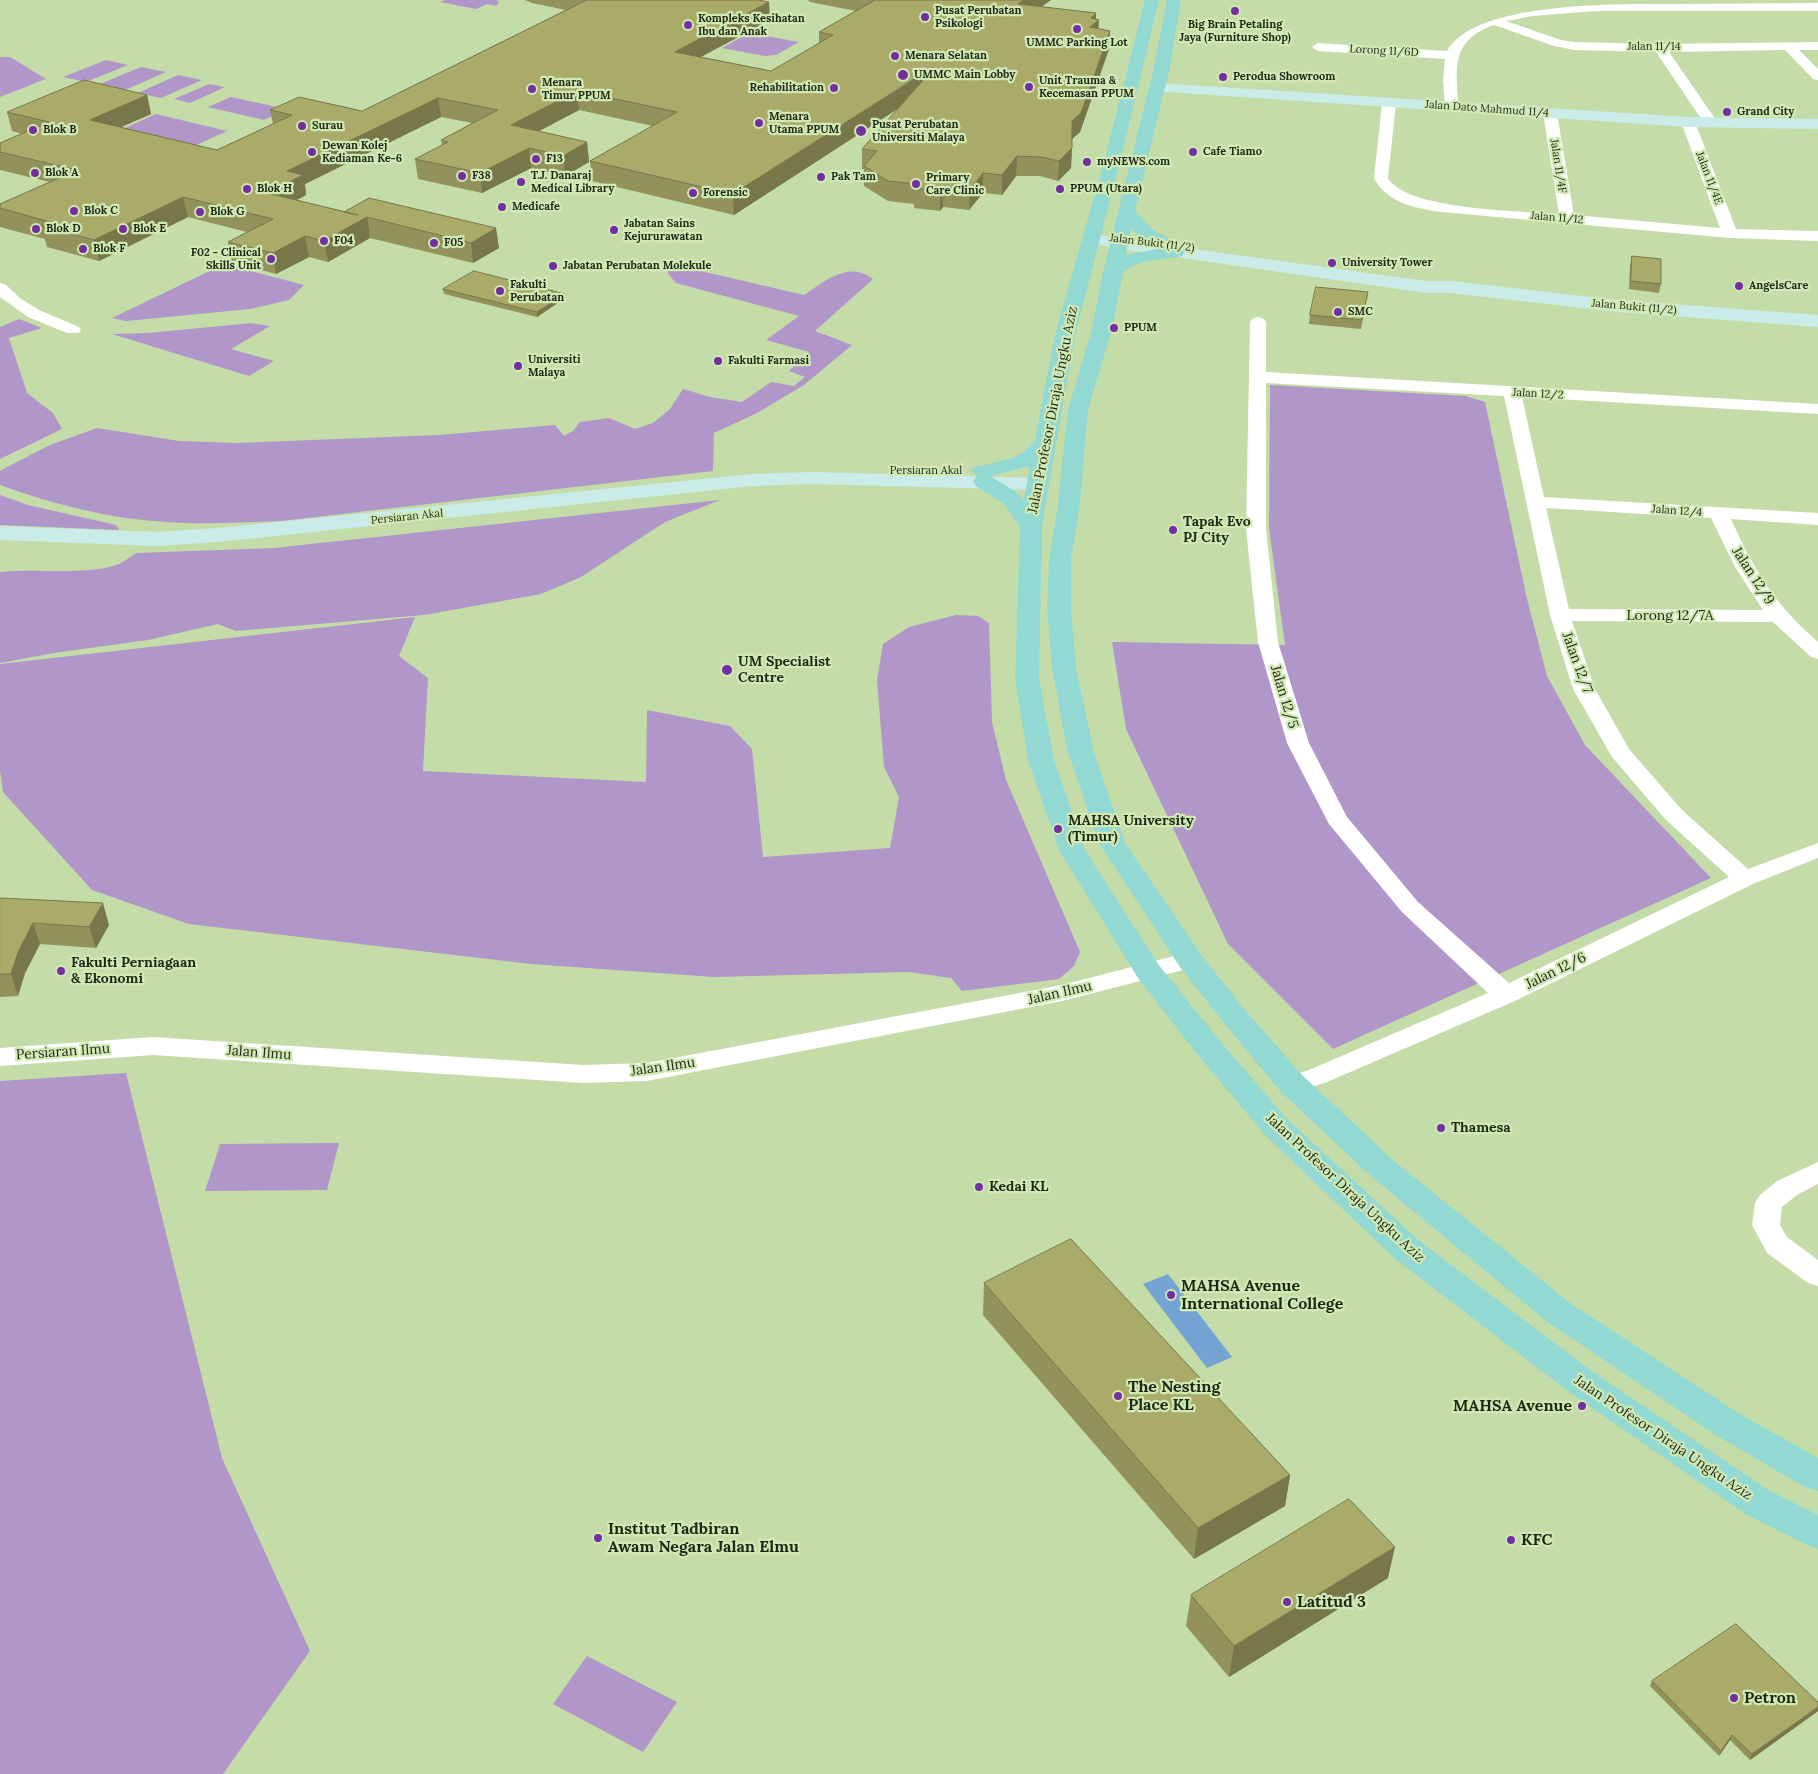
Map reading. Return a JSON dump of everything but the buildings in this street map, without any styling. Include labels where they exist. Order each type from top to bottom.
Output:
[{"type":"main road","name":"Jalan Profesor Diraja Ungku Aziz","points":[[1152,0],[1092,238],[1065,335],[1031,526],[1027,679],[1041,760],[1072,850],[1148,971],[1208,1046],[1276,1127],[1405,1248],[1581,1382],[1757,1502],[1818,1533]]},
{"type":"main road","name":"Jalan Profesor Diraja Ungku Aziz","points":[[1174,0],[1171,25],[1112,273],[1102,329],[1078,410],[1068,512],[1060,559],[1059,609],[1064,667],[1080,749],[1112,843],[1190,960],[1234,1016],[1292,1084],[1383,1169],[1558,1312],[1730,1426],[1818,1476]]},
{"type":"main road","points":[[1126,212],[1146,234],[1170,248]]},
{"type":"main road","points":[[1112,273],[1122,262],[1170,248]]},
{"type":"main road","points":[[1060,559],[1056,522],[1041,478],[1060,460],[1076,434]]},
{"type":"main road","points":[[983,476],[1026,462],[1038,452],[1045,441]]},
{"type":"main road","points":[[983,476],[1013,499],[1023,510],[1031,526]]},
{"type":"street","points":[[1452,107],[1450,55],[1461,38],[1476,28],[1493,21],[1540,11],[1598,4],[1818,7]]},
{"type":"street","name":"Jalan 11/14","points":[[1493,21],[1558,43],[1574,46],[1660,48],[1818,46]]},
{"type":"street","points":[[1788,46],[1818,76]]},
{"type":"street","name":"Lorong 11/6D","points":[[1318,47],[1450,55]]},
{"type":"street","points":[[1660,48],[1711,123]]},
{"type":"street","name":"Jalan Dato Mahmud 11/4","points":[[1157,88],[1688,122],[1818,124]]},
{"type":"street","name":"Jalan 11/12","points":[[1389,103],[1381,178],[1396,193],[1410,201],[1431,206],[1730,233],[1818,236]]},
{"type":"street","name":"Jalan 11/4F","points":[[1550,113],[1567,218]]},
{"type":"street","name":"Jalan 11/4E","points":[[1688,122],[1730,233]]},
{"type":"street","name":"Jalan Bukit (11/2)","points":[[1092,238],[1426,287],[1618,306],[1818,321]]},
{"type":"street","points":[[0,288],[10,300],[26,310],[73,330]]},
{"type":"street","name":"Jalan 12/5","points":[[1258,322],[1256,529],[1268,642],[1298,743],[1337,819],[1410,907],[1506,995]]},
{"type":"street","name":"Jalan 12/2","points":[[1258,377],[1512,393],[1818,408]]},
{"type":"street","name":"Jalan 12/7","points":[[1512,393],[1560,615],[1584,689],[1620,752],[1674,816],[1745,880]]},
{"type":"street","name":"Persiaran Akal","points":[[0,533],[157,539],[286,529],[753,480],[813,478],[840,480],[983,476],[1041,478]]},
{"type":"street","name":"Jalan 12/4","points":[[1536,502],[1818,519]]},
{"type":"street","name":"Jalan 12/9","points":[[1719,514],[1735,550],[1764,598],[1818,653]]},
{"type":"street","name":"Lorong 12/7A","points":[[1560,615],[1781,616]]},
{"type":"street","name":"Jalan 12/6","points":[[1292,1084],[1318,1076],[1506,995],[1745,880],[1818,850]]},
{"type":"street","name":"Jalan Ilmu","points":[[125,1048],[153,1046],[583,1074],[647,1072],[1062,993],[1190,960]]},
{"type":"street","name":"Persiaran Ilmu","points":[[0,1057],[125,1048]]},
{"type":"street","points":[[1818,1172],[1787,1188],[1769,1203],[1766,1225],[1777,1245],[1818,1275]]},
{"type":"shaded area","points":[[445,0],[497,0],[499,3],[496,6],[487,4],[476,9],[440,2]]},
{"type":"shaded area","points":[[749,33],[799,42],[776,55],[765,56],[722,48]]},
{"type":"shaded area","points":[[0,57],[10,57],[46,79],[0,97]]},
{"type":"shaded area","points":[[106,60],[128,65],[86,82],[63,77]]},
{"type":"shaded area","points":[[141,67],[166,72],[125,90],[100,84]]},
{"type":"shaded area","points":[[178,75],[202,80],[161,98],[138,93]]},
{"type":"shaded area","points":[[209,84],[225,87],[190,103],[174,99]]},
{"type":"shaded area","points":[[231,97],[286,109],[264,120],[208,107]]},
{"type":"shaded area","points":[[156,114],[227,131],[190,148],[114,133]]},
{"type":"shaded area","points":[[224,264],[304,285],[289,300],[250,309],[126,321],[112,318]]},
{"type":"shaded area","points":[[675,265],[804,295],[829,279],[846,272],[864,274],[873,279],[815,331],[852,345],[804,385],[757,413],[714,433],[713,471],[281,521],[224,523],[181,523],[124,518],[61,504],[0,485],[0,471],[50,445],[97,428],[179,441],[236,443],[439,435],[555,425],[564,436],[573,431],[580,422],[609,418],[635,429],[653,423],[670,409],[683,389],[710,397],[742,402],[771,382],[794,386],[805,377],[789,371],[809,352],[766,340],[799,316],[676,283],[668,274],[668,270]]},
{"type":"shaded area","points":[[19,319],[42,328],[9,338],[27,393],[53,413],[62,429],[0,459],[0,327]]},
{"type":"shaded area","points":[[251,323],[270,326],[231,349],[274,361],[249,376],[112,334],[149,333]]},
{"type":"shaded area","points":[[1270,385],[1465,396],[1485,402],[1527,599],[1547,676],[1585,745],[1711,878],[1333,1049],[1228,944],[1126,729],[1112,642],[1285,645],[1269,528]]},
{"type":"shaded area","points":[[0,495],[28,505],[116,525],[119,530],[0,525]]},
{"type":"shaded area","points":[[720,500],[665,522],[581,577],[541,594],[424,615],[236,631],[218,624],[148,640],[54,653],[0,663],[0,572],[93,570],[119,564],[136,553],[274,548]]},
{"type":"shaded area","points":[[956,615],[978,616],[989,623],[992,722],[1006,780],[1080,952],[1074,966],[1059,979],[962,991],[951,978],[908,972],[714,977],[531,964],[189,924],[92,890],[3,792],[0,770],[0,664],[415,617],[399,656],[428,678],[423,771],[646,782],[647,710],[730,726],[752,749],[763,857],[890,848],[899,797],[884,767],[877,680],[883,644],[909,627]]},
{"type":"shaded area","points":[[126,1073],[222,1458],[310,1651],[223,1774],[0,1774],[0,1081]]},
{"type":"shaded area","points":[[339,1143],[327,1190],[205,1191],[220,1144]]},
{"type":"shaded area","points":[[587,1656],[677,1702],[643,1752],[553,1704]]},
{"type":"water","points":[[1168,1274],[1232,1357],[1207,1368],[1143,1284]]},
{"type":"place","name":"Big Brain Petaling Jaya (Furniture Shop)","points":[[1235,11]]},
{"type":"place","name":"Pusat Perubatan Psikologi","points":[[925,17]]},
{"type":"place","name":"Kompleks Kesihatan Ibu dan Anak","points":[[688,25]]},
{"type":"place","name":"UMMC Parking Lot","points":[[1077,29]]},
{"type":"place","name":"Menara Selatan","points":[[895,56]]},
{"type":"place","name":"UMMC Main Lobby","points":[[903,75]]},
{"type":"place","name":"Perodua Showroom","points":[[1223,77]]},
{"type":"place","name":"Unit Trauma & Kecemasan PPUM","points":[[1029,87]]},
{"type":"place","name":"Rehabilitation","points":[[834,88]]},
{"type":"place","name":"Menara Timur PPUM","points":[[532,89]]},
{"type":"place","name":"Grand City","points":[[1727,112]]},
{"type":"place","name":"Menara Utama PPUM","points":[[759,123]]},
{"type":"place","name":"Surau","points":[[302,126]]},
{"type":"place","name":"Blok B","points":[[33,130]]},
{"type":"place","name":"Pusat Perubatan Universiti Malaya","points":[[861,131]]},
{"type":"place","name":"Dewan Kolej Kediaman Ke-6","points":[[312,152]]},
{"type":"place","name":"Cafe Tiamo","points":[[1193,152]]},
{"type":"place","name":"F13","points":[[536,159]]},
{"type":"place","name":"myNEWS.com","points":[[1087,162]]},
{"type":"place","name":"Blok A","points":[[35,173]]},
{"type":"place","name":"F38","points":[[462,176]]},
{"type":"place","name":"Pak Tam","points":[[821,177]]},
{"type":"place","name":"T.J. Danaraj Medical Library","points":[[521,182]]},
{"type":"place","name":"Primary Care Clinic","points":[[916,184]]},
{"type":"place","name":"Blok H","points":[[247,189]]},
{"type":"place","name":"PPUM (Utara)","points":[[1060,189]]},
{"type":"place","name":"Forensic","points":[[693,193]]},
{"type":"place","name":"Medicafe","points":[[502,207]]},
{"type":"place","name":"Blok C","points":[[74,211]]},
{"type":"place","name":"Blok G","points":[[200,212]]},
{"type":"place","name":"Blok D","points":[[36,229]]},
{"type":"place","name":"Blok E","points":[[123,229]]},
{"type":"place","name":"Jabatan Sains Kejururawatan","points":[[614,230]]},
{"type":"place","name":"F04","points":[[324,241]]},
{"type":"place","name":"F05","points":[[434,243]]},
{"type":"place","name":"Blok F","points":[[83,249]]},
{"type":"place","name":"F02 - Clinical Skills Unit","points":[[271,259]]},
{"type":"place","name":"University Tower","points":[[1332,263]]},
{"type":"place","name":"Jabatan Perubatan Molekule","points":[[553,266]]},
{"type":"place","name":"AngelsCare","points":[[1739,286]]},
{"type":"place","name":"Fakulti Perubatan","points":[[500,291]]},
{"type":"place","name":"SMC","points":[[1338,312]]},
{"type":"place","name":"PPUM","points":[[1114,328]]},
{"type":"place","name":"Fakulti Farmasi","points":[[718,361]]},
{"type":"place","name":"Universiti Malaya","points":[[518,366]]},
{"type":"place","name":"Tapak Evo PJ City","points":[[1173,530]]},
{"type":"place","name":"UM Specialist Centre","points":[[727,670]]},
{"type":"place","name":"MAHSA University (Timur)","points":[[1058,829]]},
{"type":"place","name":"Fakulti Perniagaan & Ekonomi","points":[[61,971]]},
{"type":"place","name":"Thamesa","points":[[1441,1128]]},
{"type":"place","name":"Kedai KL","points":[[979,1187]]},
{"type":"place","name":"MAHSA Avenue International College","points":[[1171,1295]]},
{"type":"place","name":"The Nesting Place KL","points":[[1118,1396]]},
{"type":"place","name":"MAHSA Avenue","points":[[1582,1406]]},
{"type":"place","name":"Institut Tadbiran Awam Negara Jalan Elmu","points":[[598,1538]]},
{"type":"place","name":"KFC","points":[[1511,1540]]},
{"type":"place","name":"Latitud 3","points":[[1287,1602]]},
{"type":"place","name":"Petron","points":[[1734,1698]]}]
